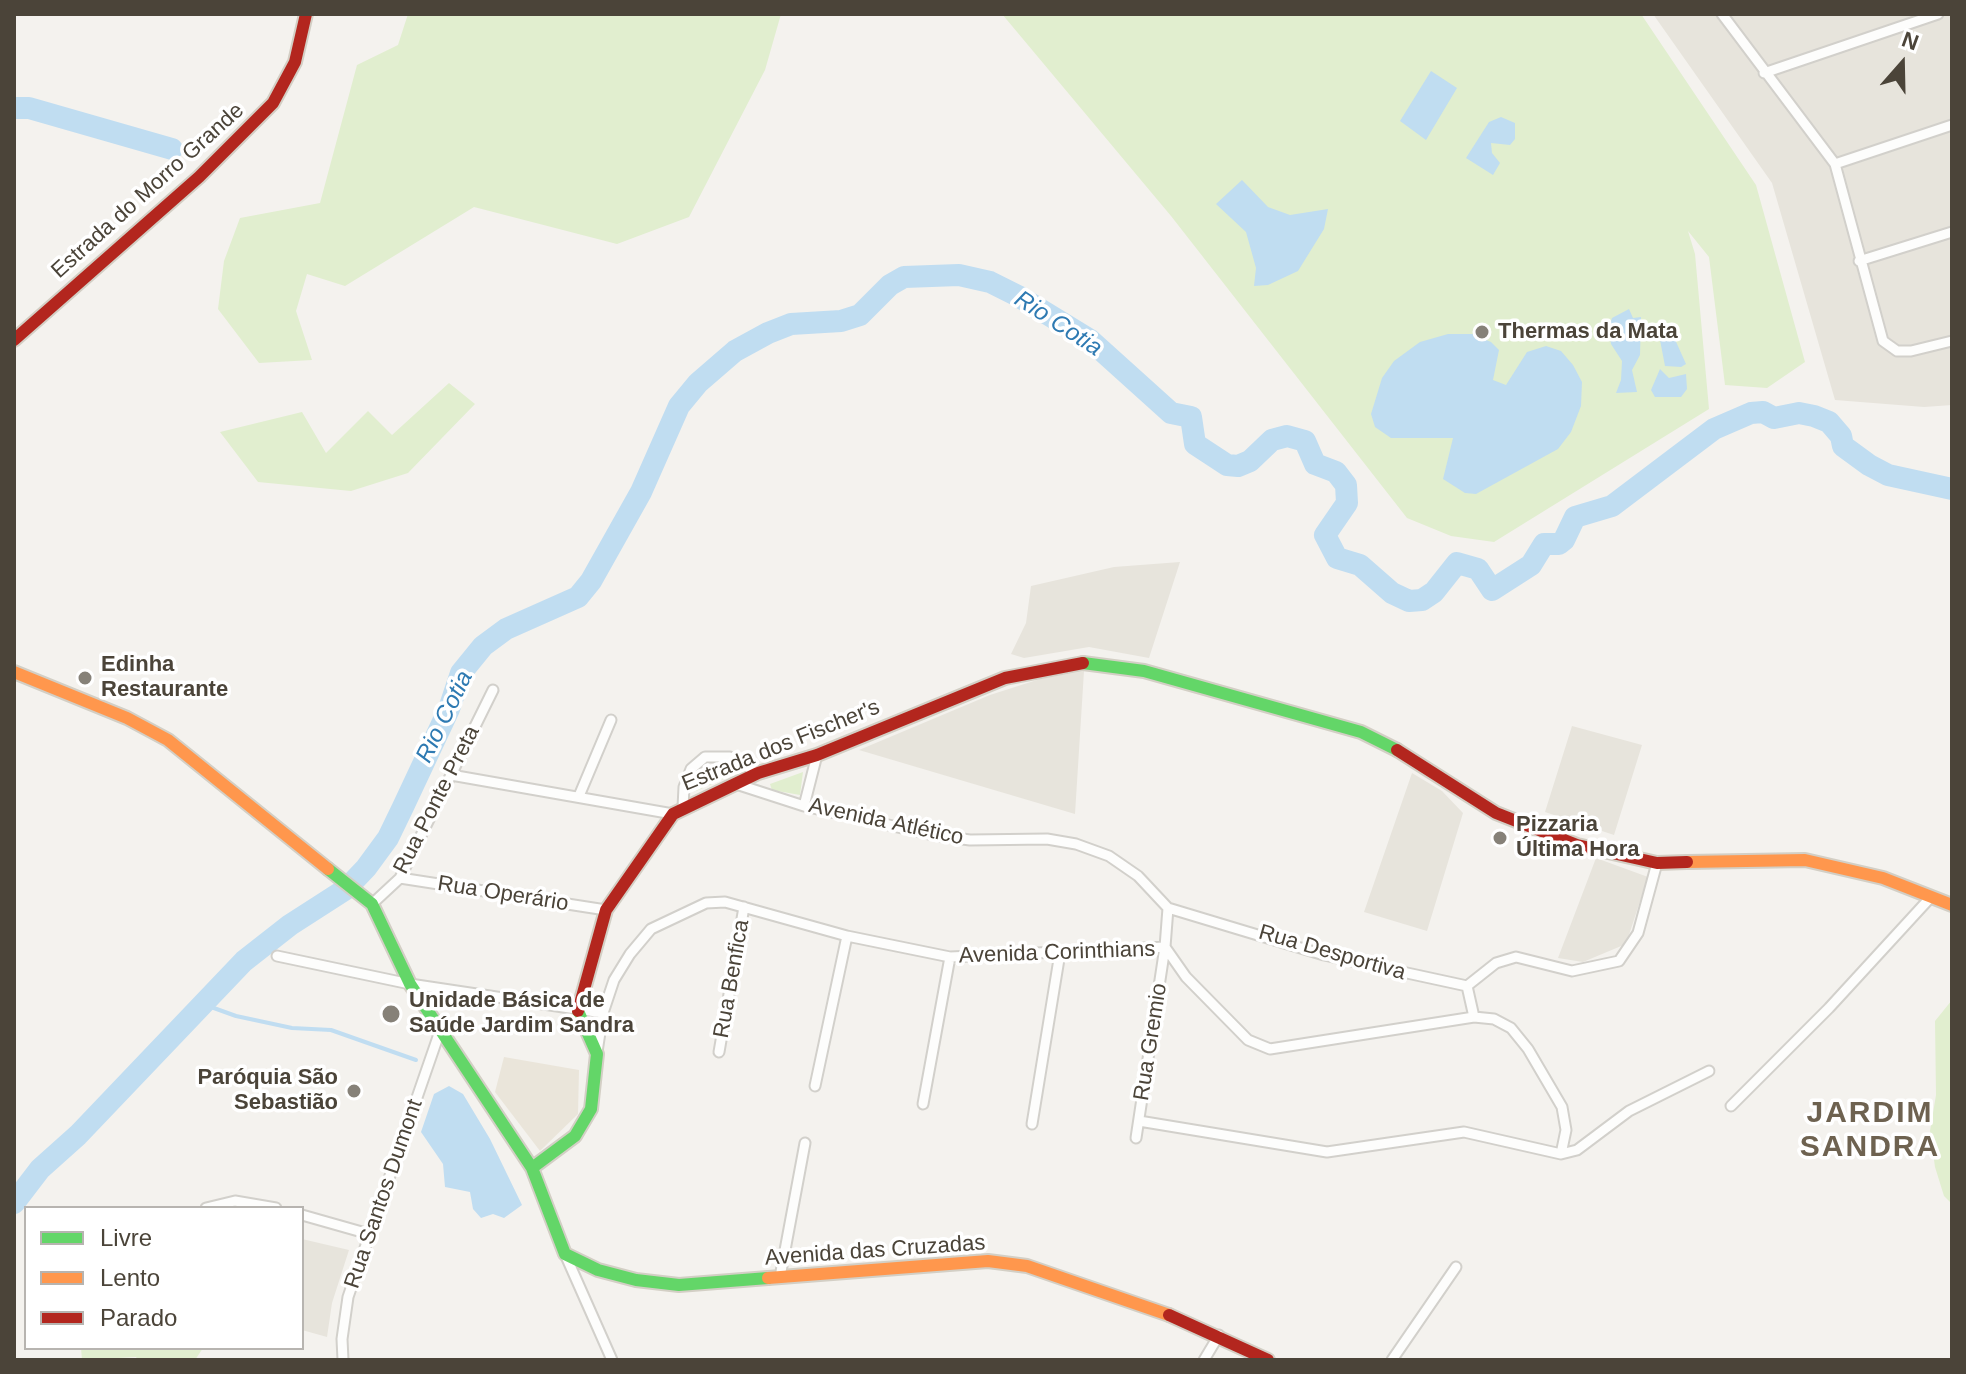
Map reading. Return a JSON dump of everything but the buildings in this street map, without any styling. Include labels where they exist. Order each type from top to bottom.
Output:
[{"type":"street","name":"Estrada do Morro Grande","points":[[14,340],[199,177],[273,103],[295,62],[306,14]]},
{"type":"street","points":[[1722,14],[1835,164],[1879,334],[1897,351],[1911,351],[1952,341]]},
{"type":"street","points":[[1764,73],[1938,14]]},
{"type":"street","points":[[1835,164],[1952,125]]},
{"type":"street","points":[[1859,261],[1952,232]]},
{"type":"street","name":"Estrada dos Fischer's","points":[[578,1011],[582,986],[606,910],[678,810],[758,773],[817,755],[1005,678],[1075,662],[1106,664],[1212,688],[1361,732],[1395,749],[1496,813],[1577,845],[1657,863],[1805,860],[1883,878],[1952,905]]},
{"type":"street","points":[[14,672],[127,718],[168,740],[372,904],[410,984],[532,1168],[565,1254],[612,1360]]},
{"type":"street","name":"Rua Ponte Preta","points":[[372,904],[400,878],[493,690]]},
{"type":"street","points":[[579,796],[611,720]]},
{"type":"street","points":[[804,806],[817,755]]},
{"type":"street","points":[[451,775],[678,810],[691,769],[705,757],[730,757],[758,773]]},
{"type":"street","name":"Avenida Atlético","points":[[736,784],[804,806],[958,839],[1047,839],[1076,844],[1109,856],[1138,876],[1168,908]]},
{"type":"street","points":[[1561,1154],[1566,1130],[1562,1107],[1528,1049],[1511,1028],[1494,1019],[1474,1017],[1467,986],[1508,958],[1524,957],[1572,971],[1596,969],[1619,961],[1638,933],[1657,863]]},
{"type":"street","name":"Rua Operário","points":[[400,878],[606,910]]},
{"type":"street","points":[[1731,1106],[1829,1008],[1930,898]]},
{"type":"street","name":"Avenida Corinthians","points":[[597,1054],[603,1013],[614,980],[651,929],[706,903],[725,902],[847,936],[950,957],[1165,947],[1186,977],[1248,1040],[1270,1049],[1474,1017]]},
{"type":"street","name":"Rua Benfica","points":[[719,1052],[744,907]]},
{"type":"street","points":[[1165,947],[1168,908]]},
{"type":"street","name":"Rua Desportiva","points":[[1168,908],[1324,955],[1467,986]]},
{"type":"street","points":[[815,1086],[847,936]]},
{"type":"street","name":"Rua Gremio","points":[[1136,1138],[1165,947]]},
{"type":"street","points":[[1032,1124],[1060,953]]},
{"type":"street","points":[[277,956],[410,984],[603,1013]]},
{"type":"street","points":[[923,1104],[950,957]]},
{"type":"street","points":[[532,1168],[575,1136],[591,1109],[597,1054],[578,1011]]},
{"type":"street","name":"Rua Santos Dumont","points":[[343,1360],[342,1339],[348,1297],[440,1031]]},
{"type":"street","points":[[1139,1121],[1327,1152],[1464,1132],[1561,1154],[1577,1150],[1629,1111],[1709,1071]]},
{"type":"street","points":[[780,1277],[805,1143]]},
{"type":"street","points":[[214,1206],[235,1201],[264,1206]]},
{"type":"street","points":[[304,1216],[369,1234]]},
{"type":"street","name":"Avenida das Cruzadas","points":[[565,1254],[598,1270],[654,1284],[679,1285],[976,1261],[1027,1266],[1132,1300],[1219,1335],[1268,1360]]},
{"type":"street","points":[[1392,1360],[1456,1267]]},
{"type":"street","points":[[1204,1360],[1219,1335]]},
{"type":"shaded area","points":[[1653,14],[1952,14],[1952,405],[1924,407],[1835,400],[1772,183]]},
{"type":"shaded area","points":[[1180,562],[1149,658],[1089,647],[1024,658],[1011,654],[1026,623],[1031,586],[1114,567]]},
{"type":"shaded area","points":[[1084,671],[1075,814],[859,750],[990,695],[1040,679]]},
{"type":"shaded area","points":[[1572,726],[1642,745],[1614,835],[1545,812]]},
{"type":"shaded area","points":[[1412,773],[1442,791],[1463,813],[1427,931],[1364,912]]},
{"type":"shaded area","points":[[1596,858],[1648,877],[1626,944],[1583,962],[1558,958]]},
{"type":"shaded area","points":[[504,1057],[579,1070],[578,1114],[540,1151],[495,1092]]},
{"type":"shaded area","points":[[304,1239],[349,1250],[332,1303],[327,1337],[304,1331]]},
{"type":"green space","points":[[408,14],[781,14],[765,70],[689,217],[617,244],[474,207],[345,286],[307,274],[296,311],[312,360],[259,363],[218,309],[224,261],[240,218],[320,203],[357,65],[398,45]]},
{"type":"green space","name":"Thermas da Mata","points":[[1002,14],[1641,14],[1756,185],[1805,362],[1767,388],[1725,385],[1709,257],[1688,231],[1695,254],[1709,409],[1494,542],[1451,536],[1407,518],[1171,216]]},
{"type":"green space","points":[[449,383],[475,404],[408,473],[351,491],[258,482],[220,432],[302,412],[326,453],[368,411],[392,435]]},
{"type":"green space","points":[[722,762],[739,772],[696,791],[704,771]]},
{"type":"green space","points":[[803,772],[800,795],[772,790],[770,784]]},
{"type":"green space","points":[[1952,1000],[1952,1204],[1944,1196],[1935,1167],[1930,1131],[1936,1095],[1935,1021]]},
{"type":"green space","points":[[81,1350],[202,1350],[195,1360],[138,1360],[136,1357],[82,1360]]},
{"type":"water","points":[[1431,71],[1457,88],[1426,140],[1400,121]]},
{"type":"water","points":[[1501,117],[1515,123],[1515,139],[1510,145],[1491,143],[1492,153],[1500,163],[1493,175],[1466,158],[1489,122]]},
{"type":"water","points":[[1242,180],[1268,207],[1290,215],[1328,209],[1324,229],[1298,271],[1268,285],[1254,286],[1256,268],[1246,232],[1216,204]]},
{"type":"water","points":[[1629,309],[1633,318],[1641,317],[1640,355],[1632,370],[1637,392],[1616,393],[1621,380],[1622,361],[1611,344],[1609,328],[1612,318]]},
{"type":"water","points":[[1448,334],[1472,334],[1491,342],[1499,350],[1493,380],[1506,385],[1527,352],[1546,346],[1561,351],[1582,382],[1581,406],[1571,432],[1558,449],[1476,494],[1465,493],[1443,479],[1453,438],[1391,438],[1375,427],[1371,414],[1382,378],[1394,361],[1420,342]]},
{"type":"water","points":[[1673,335],[1686,364],[1681,367],[1665,366],[1660,340]]},
{"type":"water","points":[[1660,369],[1669,378],[1686,374],[1687,389],[1681,397],[1655,397],[1651,390]]},
{"type":"water","points":[[449,1086],[463,1094],[490,1139],[522,1205],[504,1218],[493,1214],[481,1218],[473,1209],[470,1192],[445,1187],[443,1164],[421,1132],[434,1094]]},
{"type":"waterway","points":[[14,108],[29,108],[172,149]]},
{"type":"waterway","name":"Rio Cotia","points":[[14,1203],[40,1169],[78,1135],[244,961],[290,925],[346,889],[366,868],[388,838],[449,709],[461,673],[483,646],[506,629],[578,597],[591,581],[641,492],[679,406],[698,383],[735,351],[768,333],[791,324],[841,321],[860,315],[890,285],[904,277],[959,275],[990,282],[1018,296],[1090,340],[1171,413],[1191,417],[1195,444],[1227,465],[1238,466],[1250,461],[1272,440],[1287,436],[1305,441],[1315,464],[1336,472],[1346,485],[1347,503],[1325,535],[1337,558],[1360,565],[1392,593],[1409,601],[1422,600],[1434,592],[1457,563],[1478,569],[1492,590],[1531,565],[1544,544],[1559,544],[1564,540],[1575,517],[1612,506],[1714,429],[1751,413],[1763,412],[1774,418],[1799,413],[1814,416],[1829,422],[1841,436],[1843,446],[1869,465],[1888,475],[1952,489]]},
{"type":"waterway","points":[[207,1000],[211,1007],[236,1016],[292,1028],[331,1030],[416,1060]]},
{"type":"traffic: fast","points":[[1083,663],[1144,671],[1361,732],[1397,750]]},
{"type":"traffic: fast","points":[[328,869],[372,904],[410,984],[532,1168],[575,1136],[591,1109],[597,1054],[578,1011]]},
{"type":"traffic: fast","points":[[532,1168],[565,1254],[598,1270],[636,1280],[679,1285],[768,1278]]},
{"type":"traffic: slow","points":[[14,672],[127,718],[168,740],[328,869]]},
{"type":"traffic: slow","points":[[1687,862],[1805,860],[1883,878],[1952,905]]},
{"type":"traffic: slow","points":[[768,1278],[988,1261],[1027,1266],[1169,1315]]},
{"type":"traffic: jam","points":[[14,340],[199,177],[273,103],[295,62],[306,14]]},
{"type":"traffic: jam","points":[[578,1011],[606,910],[673,814],[758,773],[817,755],[1005,678],[1083,663]]},
{"type":"traffic: jam","points":[[1397,750],[1496,813],[1577,845],[1657,863],[1687,862]]},
{"type":"traffic: jam","points":[[1169,1315],[1268,1360]]},
{"type":"place","name":"Thermas da Mata","points":[[1482,332]]},
{"type":"place","name":"Edinha Restaurante","points":[[85,678]]},
{"type":"place","name":"Pizzaria Última Hora","points":[[1500,838]]},
{"type":"place","name":"Unidade Básica de Saúde Jardim Sandra","points":[[391,1014]]},
{"type":"place","name":"Paróquia São Sebastião","points":[[354,1091]]},
{"type":"district","name":"JARDIM SANDRA","points":[[1870,1131]]}]
